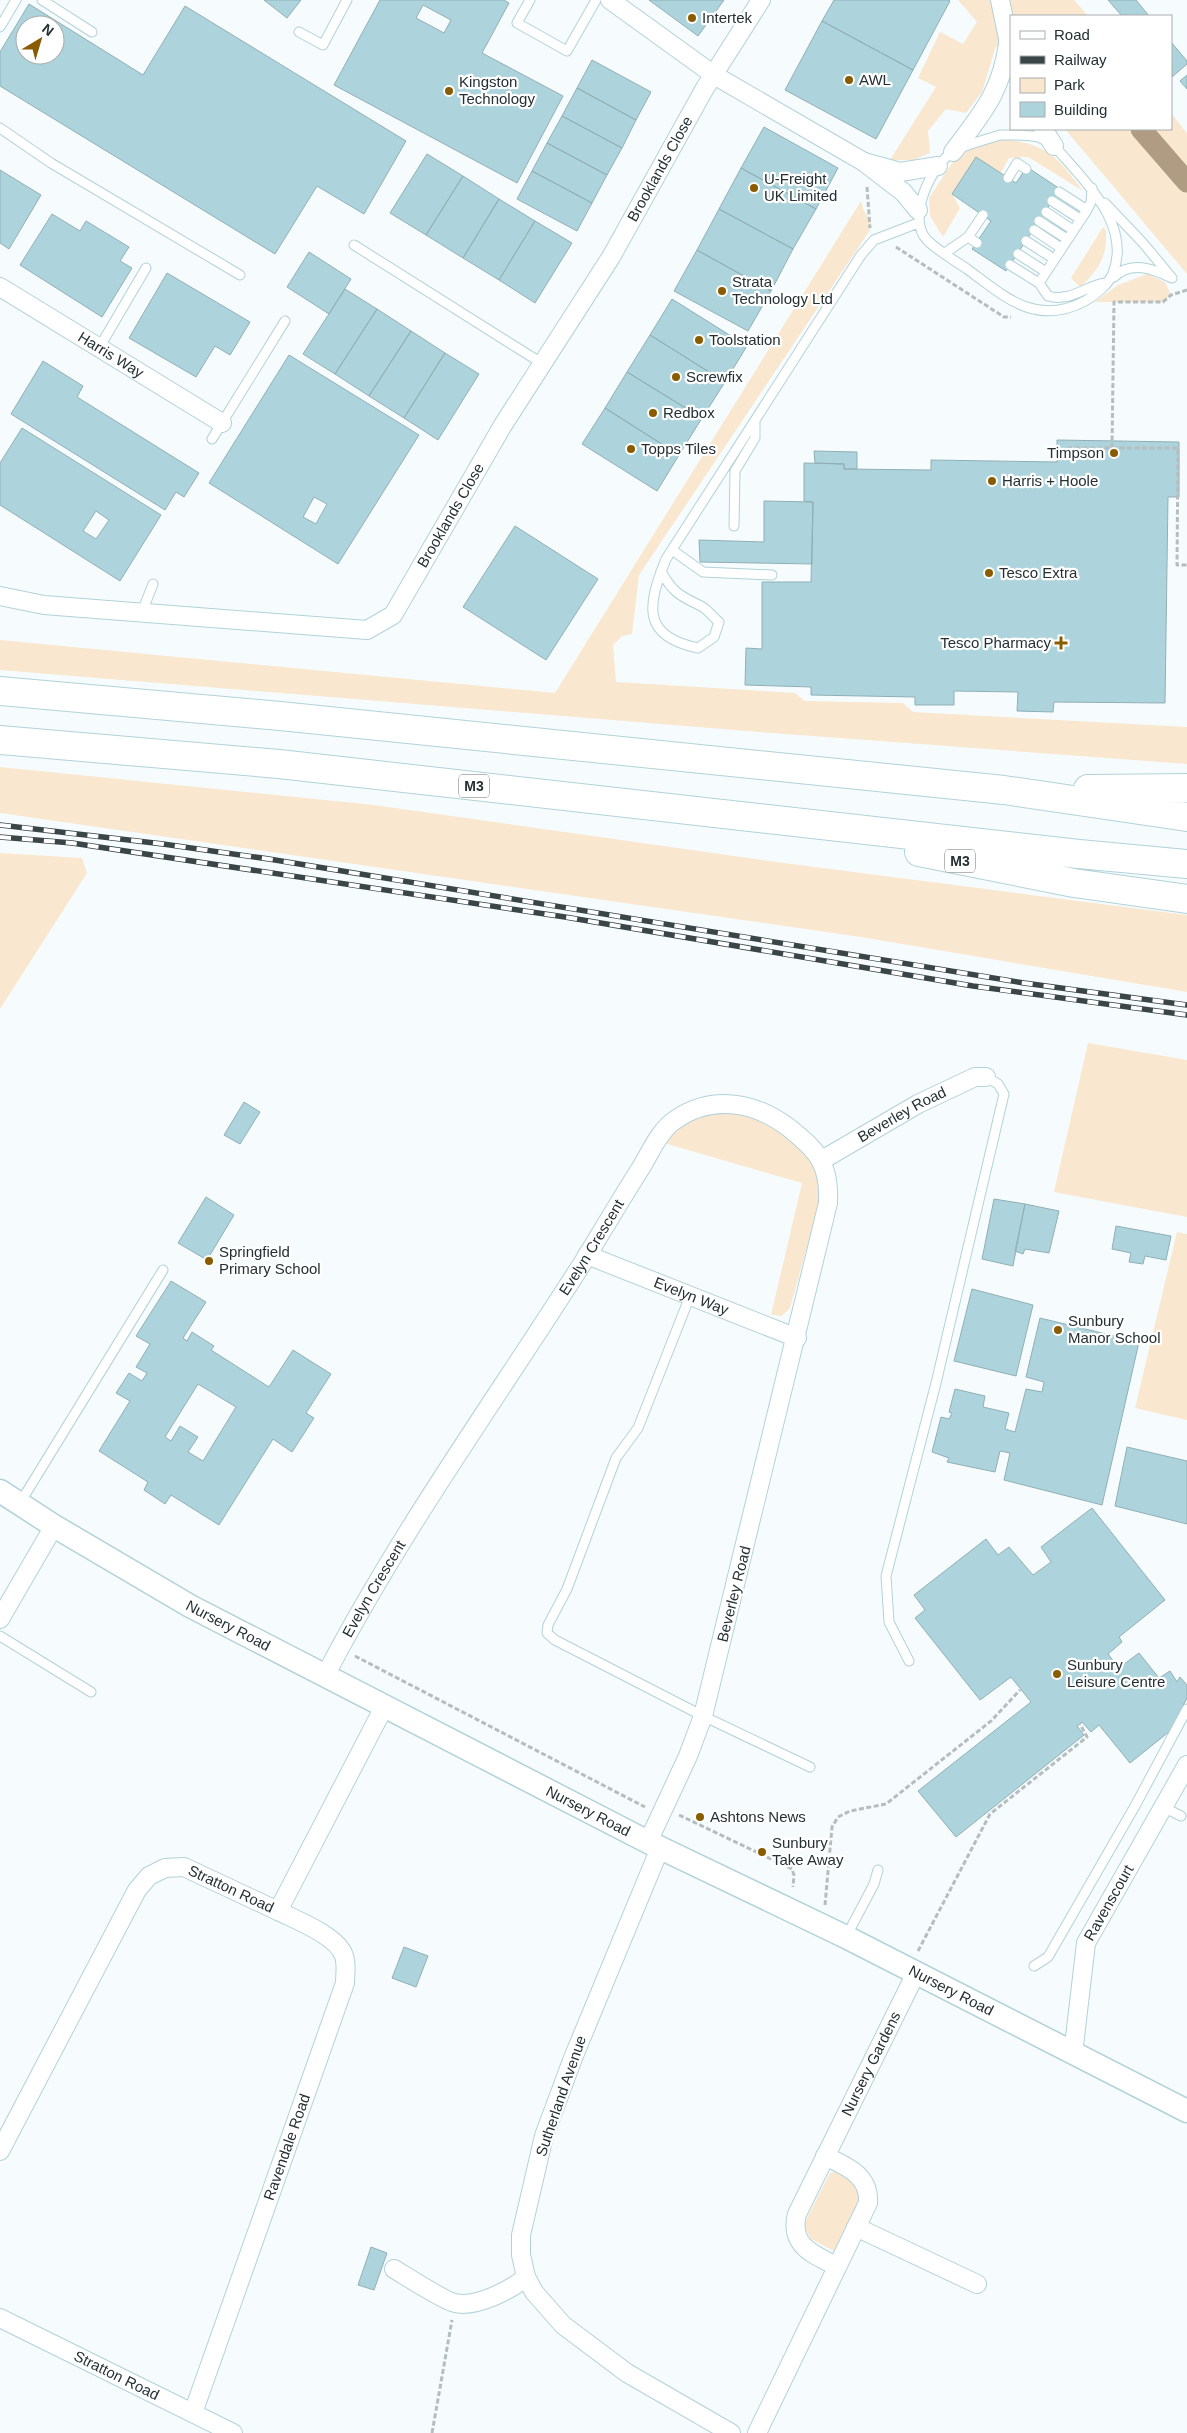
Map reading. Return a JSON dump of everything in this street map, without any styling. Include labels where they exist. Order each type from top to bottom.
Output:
[{"type":"highway","points":[[0,691],[270,715],[1004,790],[1187,817]]},
{"type":"highway","name":"M3","points":[[0,740],[279,764],[1070,853],[1187,864]]},
{"type":"highway","points":[[1004,790],[1187,788]]},
{"type":"highway","name":"M3","points":[[734,815],[1074,883],[1187,899]]},
{"type":"street","points":[[610,0],[714,75],[903,192],[918,217]]},
{"type":"street","name":"Brooklands Close","points":[[0,596],[44,605],[367,630],[393,615],[503,425],[611,257],[714,75],[761,0]]},
{"type":"street","points":[[953,152],[993,96],[1004,70],[1010,49],[1000,0]]},
{"type":"street","points":[[1043,130],[1054,146]]},
{"type":"street","points":[[866,170],[900,172],[938,166]]},
{"type":"street","name":"Harris Way","points":[[0,287],[222,423]]},
{"type":"street","name":"Beverley Road","points":[[822,1160],[918,1104],[975,1077],[986,1077]]},
{"type":"street","name":"Evelyn Crescent","points":[[325,1676],[360,1609],[587,1256],[657,1141],[672,1121],[696,1107],[722,1102],[746,1106],[769,1114],[788,1128],[822,1160]]},
{"type":"street","points":[[797,1338],[828,1203],[829,1184],[822,1160]]},
{"type":"street","name":"Evelyn Way","points":[[587,1256],[797,1338]]},
{"type":"street","name":"Beverley Road","points":[[654,1845],[664,1808],[688,1756],[703,1716],[797,1338]]},
{"type":"street","name":"Nursery Road","points":[[0,1491],[54,1526],[190,1606],[654,1845],[920,1960],[1073,2054],[1187,2111]]},
{"type":"street","points":[[0,1619],[54,1526]]},
{"type":"street","name":"Stratton Road","points":[[0,2151],[137,1890],[149,1876],[165,1868],[184,1867],[278,1911],[384,1707]]},
{"type":"street","name":"Ravenscourt","points":[[1073,2054],[1086,1943],[1187,1765]]},
{"type":"street","name":"Sutherland Avenue","points":[[654,1845],[544,2136],[521,2235],[521,2255],[526,2277],[534,2292],[563,2325],[627,2372],[731,2433]]},
{"type":"street","name":"Ravendale Road","points":[[193,2413],[345,1983],[346,1963],[340,1947],[322,1933],[278,1911]]},
{"type":"street","name":"Nursery Gardens","points":[[836,2266],[806,2250],[799,2241],[794,2223],[920,1960]]},
{"type":"street","points":[[757,2433],[868,2203],[865,2184],[851,2169],[825,2156]]},
{"type":"street","points":[[856,2227],[977,2285]]},
{"type":"street","points":[[394,2269],[455,2304],[476,2302],[512,2289],[526,2277]]},
{"type":"street","name":"Stratton Road","points":[[0,2318],[233,2433]]},
{"type":"lane","points":[[0,27],[16,0]]},
{"type":"lane","points":[[42,0],[92,32]]},
{"type":"lane","points":[[300,32],[323,45],[347,0]]},
{"type":"lane","points":[[530,0],[517,23],[567,51],[596,0]]},
{"type":"lane","points":[[0,128],[51,163],[240,275]]},
{"type":"lane","points":[[1000,135],[1038,138],[1054,146],[1098,196],[1143,242],[1172,278],[1150,268],[1131,268],[1120,270],[1096,295],[1077,305],[1059,311],[1038,311],[1014,303],[926,240],[918,217],[924,192],[938,166],[953,152],[1000,135]]},
{"type":"lane","points":[[1019,179],[1009,176],[1017,163],[1026,169]]},
{"type":"lane","points":[[1038,283],[1091,202],[1092,188]]},
{"type":"lane","points":[[1059,192],[1086,210]]},
{"type":"lane","points":[[1010,265],[1038,283],[1048,296],[1059,299],[1108,281],[1117,263],[1114,227],[1098,196]]},
{"type":"lane","points":[[1052,201],[1080,219]]},
{"type":"lane","points":[[1046,212],[1073,230]]},
{"type":"lane","points":[[945,253],[968,237],[983,215]]},
{"type":"lane","points":[[661,571],[669,587],[688,602],[702,607],[718,622],[714,637],[698,648],[678,643],[660,631],[651,608],[661,571],[672,550],[861,255],[874,240],[918,217]]},
{"type":"lane","points":[[1040,221],[1067,239]]},
{"type":"lane","points":[[976,226],[984,231]]},
{"type":"lane","points":[[1034,230],[1061,248]]},
{"type":"lane","points":[[968,237],[977,242]]},
{"type":"lane","points":[[1026,241],[1054,259]]},
{"type":"lane","points":[[354,245],[543,364]]},
{"type":"lane","points":[[1018,254],[1046,272]]},
{"type":"lane","points":[[99,348],[146,268]]},
{"type":"lane","points":[[212,439],[285,321]]},
{"type":"lane","points":[[734,526],[735,471],[755,438],[755,421]]},
{"type":"lane","points":[[672,550],[703,572],[772,575]]},
{"type":"lane","points":[[142,612],[153,584]]},
{"type":"lane","points":[[909,1661],[889,1622],[886,1576],[936,1383],[1004,1094],[998,1084],[986,1077]]},
{"type":"lane","points":[[20,1503],[163,1270]]},
{"type":"lane","points":[[690,1296],[638,1428],[616,1458],[567,1589],[548,1625],[548,1634],[555,1640],[703,1716],[810,1767]]},
{"type":"lane","points":[[0,1636],[91,1692]]},
{"type":"lane","points":[[1034,1966],[1048,1957],[1187,1710]]},
{"type":"lane","points":[[1163,1807],[1181,1816]]},
{"type":"lane","points":[[850,1929],[874,1884],[878,1870]]},
{"type":"path","points":[[866,170],[868,222],[874,240],[884,252],[895,246],[1004,317],[1014,318]]},
{"type":"path","points":[[1107,304],[1114,302],[1162,302],[1171,295],[1187,290]]},
{"type":"path","points":[[1112,448],[1114,302]]},
{"type":"path","points":[[1067,448],[1178,448],[1177,565],[1187,565]]},
{"type":"path","points":[[340,1648],[645,1807],[664,1808],[792,1869],[794,1875],[793,1886],[798,1891]]},
{"type":"path","points":[[825,1905],[832,1828],[838,1817],[850,1811],[886,1804],[991,1721],[1020,1690]]},
{"type":"path","points":[[910,1948],[920,1960],[990,1814],[1087,1737],[1080,1724]]},
{"type":"path","points":[[818,1902],[825,1905],[850,1929]]},
{"type":"path","points":[[432,2433],[455,2304]]},
{"type":"green space","points":[[958,0],[1074,0],[1087,15],[1010,15],[1010,62],[996,46],[982,92],[966,113],[946,109],[928,131],[930,153],[913,160],[890,160],[936,87],[918,78],[940,32],[963,44],[977,22]]},
{"type":"green space","points":[[1172,114],[1187,133],[1187,274],[1066,130],[1172,130]]},
{"type":"green space","points":[[1007,139],[1034,146],[1052,155],[1083,191],[1028,157],[1009,158],[1001,173],[976,157],[952,194],[960,208],[943,237],[930,216],[929,198],[956,157],[981,144]]},
{"type":"green space","points":[[861,201],[864,211],[871,221],[870,230],[639,575],[632,634],[622,636],[613,645],[616,682],[795,693],[805,701],[903,703],[913,712],[1187,727],[1187,764],[759,732],[0,670],[0,640],[555,693]]},
{"type":"green space","points":[[1103,227],[1106,230],[1104,255],[1097,268],[1080,287],[1071,278]]},
{"type":"green space","points":[[1147,274],[1165,282],[1171,295],[1163,302],[1095,302],[1118,285]]},
{"type":"green space","points":[[0,767],[374,805],[784,863],[1187,915],[1187,992],[861,937],[0,813]]},
{"type":"green space","points":[[0,853],[82,858],[87,873],[0,1009]]},
{"type":"green space","points":[[1088,1043],[1187,1060],[1187,1217],[1054,1192]]},
{"type":"green space","points":[[746,1106],[822,1160],[820,1200],[790,1308],[782,1316],[771,1315],[802,1183],[657,1141],[672,1121]]},
{"type":"green space","points":[[1177,1232],[1187,1234],[1187,1420],[1135,1408]]},
{"type":"green space","points":[[837,2171],[849,2173],[862,2195],[834,2251],[811,2239],[803,2226],[830,2173]]},
{"type":"building","points":[[264,0],[301,0],[287,18]]},
{"type":"building","name":"Kingston Technology","points":[[380,0],[504,0],[509,3],[482,53],[563,96],[517,183],[334,85]],"holes":[[[423,5],[451,20],[444,33],[416,18]]]},
{"type":"building","name":"Intertek","points":[[649,0],[724,0],[698,36]]},
{"type":"building","name":"AWL","points":[[834,0],[950,1],[913,70],[822,21]]},
{"type":"building","points":[[1108,0],[1136,0],[1148,15],[1121,15]]},
{"type":"building","points":[[29,4],[47,15],[22,15]]},
{"type":"building","points":[[185,6],[406,141],[364,214],[317,186],[275,254],[0,86],[0,52],[15,27],[15,65],[65,65],[65,26],[143,75]]},
{"type":"building","name":"AWL","points":[[822,21],[913,70],[876,139],[785,90]]},
{"type":"building","points":[[1172,43],[1187,61],[1187,64],[1172,77]]},
{"type":"building","points":[[592,60],[651,92],[636,120],[577,88]]},
{"type":"building","points":[[1187,75],[1187,89],[1180,81]]},
{"type":"building","points":[[577,88],[636,120],[622,148],[562,116]]},
{"type":"building","points":[[562,116],[622,148],[607,175],[547,143]]},
{"type":"building","points":[[764,127],[838,168],[816,209],[741,168]]},
{"type":"building","points":[[547,143],[607,175],[592,203],[532,171]]},
{"type":"building","points":[[427,154],[463,176],[426,235],[390,213]]},
{"type":"building","points":[[976,157],[1016,183],[1027,167],[1060,189],[1006,271],[972,249],[991,221],[952,194]]},
{"type":"building","name":"U-Freight UK Limited","points":[[741,168],[816,209],[793,249],[719,209]]},
{"type":"building","points":[[0,170],[41,195],[9,249],[0,243]]},
{"type":"building","points":[[532,171],[592,203],[577,231],[517,199]]},
{"type":"building","points":[[463,176],[499,199],[463,258],[426,235]]},
{"type":"building","points":[[499,199],[535,221],[499,280],[463,258]]},
{"type":"building","name":"U-Freight UK Limited","points":[[719,209],[793,249],[771,291],[697,250]]},
{"type":"building","points":[[52,214],[80,231],[86,221],[129,247],[120,261],[132,268],[102,317],[20,265]]},
{"type":"building","points":[[535,221],[572,243],[535,303],[499,280]]},
{"type":"building","name":"Strata Technology Ltd","points":[[697,250],[771,291],[748,331],[674,291]]},
{"type":"building","points":[[309,252],[351,279],[329,314],[287,287]]},
{"type":"building","points":[[167,273],[250,322],[230,355],[215,346],[196,377],[129,338]]},
{"type":"building","points":[[345,289],[377,309],[335,374],[303,354]]},
{"type":"building","name":"Toolstation","points":[[672,299],[747,346],[725,382],[650,335]]},
{"type":"building","points":[[377,309],[411,331],[369,396],[335,374]]},
{"type":"building","points":[[411,331],[445,353],[404,418],[369,396]]},
{"type":"building","name":"Screwfix","points":[[650,335],[725,382],[702,418],[627,372]]},
{"type":"building","points":[[445,353],[479,374],[438,440],[404,418]]},
{"type":"building","points":[[289,355],[419,435],[338,564],[209,483]],"holes":[[[314,497],[327,504],[316,524],[303,517]]]},
{"type":"building","points":[[43,361],[83,386],[77,397],[199,473],[184,497],[176,492],[165,510],[11,414]]},
{"type":"building","name":"Redbox","points":[[627,372],[702,418],[679,455],[605,408]]},
{"type":"building","name":"Topps Tiles","points":[[605,408],[679,455],[657,491],[582,444]]},
{"type":"building","points":[[22,428],[161,515],[120,581],[0,505],[0,463]],"holes":[[[96,511],[109,520],[96,539],[83,531]]]},
{"type":"building","name":"Tesco Extra","points":[[1057,440],[1179,442],[1179,497],[1168,497],[1165,703],[1054,702],[1053,712],[1017,711],[1018,692],[954,691],[954,705],[915,705],[915,697],[811,695],[811,687],[745,685],[746,648],[762,649],[762,582],[811,582],[813,502],[804,501],[804,463],[844,464],[844,469],[931,470],[931,460],[1057,462]]},
{"type":"building","points":[[814,451],[857,452],[857,469],[844,469],[844,464],[815,463]]},
{"type":"building","points":[[764,501],[813,502],[812,564],[700,562],[699,540],[764,542]]},
{"type":"building","points":[[515,526],[598,579],[546,660],[463,607]]},
{"type":"building","points":[[244,1102],[260,1112],[240,1144],[224,1135]]},
{"type":"building","points":[[206,1197],[234,1215],[207,1260],[178,1243]]},
{"type":"building","points":[[994,1199],[1025,1204],[1013,1266],[982,1259]]},
{"type":"building","points":[[1025,1204],[1059,1211],[1049,1253],[1025,1249],[1023,1254],[1015,1251]]},
{"type":"building","points":[[1116,1226],[1171,1236],[1166,1260],[1145,1256],[1143,1264],[1129,1262],[1131,1253],[1112,1249]]},
{"type":"building","points":[[171,1281],[206,1302],[183,1338],[187,1341],[192,1332],[214,1346],[211,1350],[269,1387],[293,1350],[331,1374],[306,1413],[314,1418],[292,1452],[273,1439],[219,1525],[171,1495],[165,1504],[144,1490],[148,1482],[99,1451],[130,1401],[116,1393],[129,1373],[142,1381],[147,1373],[136,1367],[150,1344],[136,1336]],"holes":[[[198,1384],[236,1407],[203,1461],[188,1452],[198,1437],[180,1426],[171,1441],[165,1437]]]},
{"type":"building","points":[[972,1289],[1033,1305],[1016,1376],[954,1361]]},
{"type":"building","points":[[1040,1318],[1139,1342],[1102,1505],[1004,1480],[1010,1453],[1000,1451],[995,1472],[947,1462],[949,1458],[932,1452],[941,1417],[949,1419],[952,1413],[949,1412],[955,1389],[985,1396],[983,1407],[1009,1413],[1005,1429],[1015,1432],[1026,1389],[1042,1392],[1044,1382],[1026,1377]]},
{"type":"building","points":[[1127,1447],[1187,1461],[1187,1524],[1115,1506]]},
{"type":"building","name":"Sunbury Leisure Centre","points":[[1092,1508],[1165,1600],[1119,1637],[1122,1642],[1108,1654],[1119,1668],[1139,1653],[1159,1678],[1170,1671],[1177,1682],[1180,1677],[1187,1685],[1187,1698],[1170,1731],[1130,1763],[1099,1725],[1091,1732],[1082,1722],[1077,1726],[1084,1735],[956,1837],[918,1791],[1031,1702],[1011,1677],[980,1700],[915,1618],[925,1610],[914,1595],[986,1539],[998,1555],[1009,1547],[1033,1575],[1051,1562],[1041,1547]]},
{"type":"building","points":[[404,1947],[428,1956],[416,1987],[392,1978]]},
{"type":"building","points":[[371,2247],[387,2253],[374,2290],[358,2285]]},
{"type":"waterway","points":[[1142,130],[1187,182]]},
{"type":"railway","points":[[0,825],[163,844],[269,859],[1024,983],[1187,1005]]},
{"type":"railway","points":[[0,837],[72,843],[565,917],[973,986],[1187,1015]]},
{"type":"place","name":"Intertek","points":[[692,18]]},
{"type":"place","name":"AWL","points":[[849,80]]},
{"type":"place","name":"Kingston Technology","points":[[449,91]]},
{"type":"place","name":"U-Freight UK Limited","points":[[754,188]]},
{"type":"place","name":"Strata Technology Ltd","points":[[722,291]]},
{"type":"place","name":"Toolstation","points":[[699,340]]},
{"type":"place","name":"Screwfix","points":[[676,377]]},
{"type":"place","name":"Redbox","points":[[653,413]]},
{"type":"place","name":"Topps Tiles","points":[[631,449]]},
{"type":"place","name":"Timpson","points":[[1114,453]]},
{"type":"place","name":"Harris + Hoole","points":[[992,481]]},
{"type":"place","name":"Tesco Extra","points":[[989,573]]},
{"type":"place","name":"Tesco Pharmacy","points":[[1061,643]]},
{"type":"place","name":"Springfield Primary School","points":[[209,1261]]},
{"type":"place","name":"Sunbury Manor School","points":[[1058,1330]]},
{"type":"place","name":"Sunbury Leisure Centre","points":[[1057,1674]]},
{"type":"place","name":"Ashtons News","points":[[700,1817]]},
{"type":"place","name":"Sunbury Take Away","points":[[762,1852]]}]
